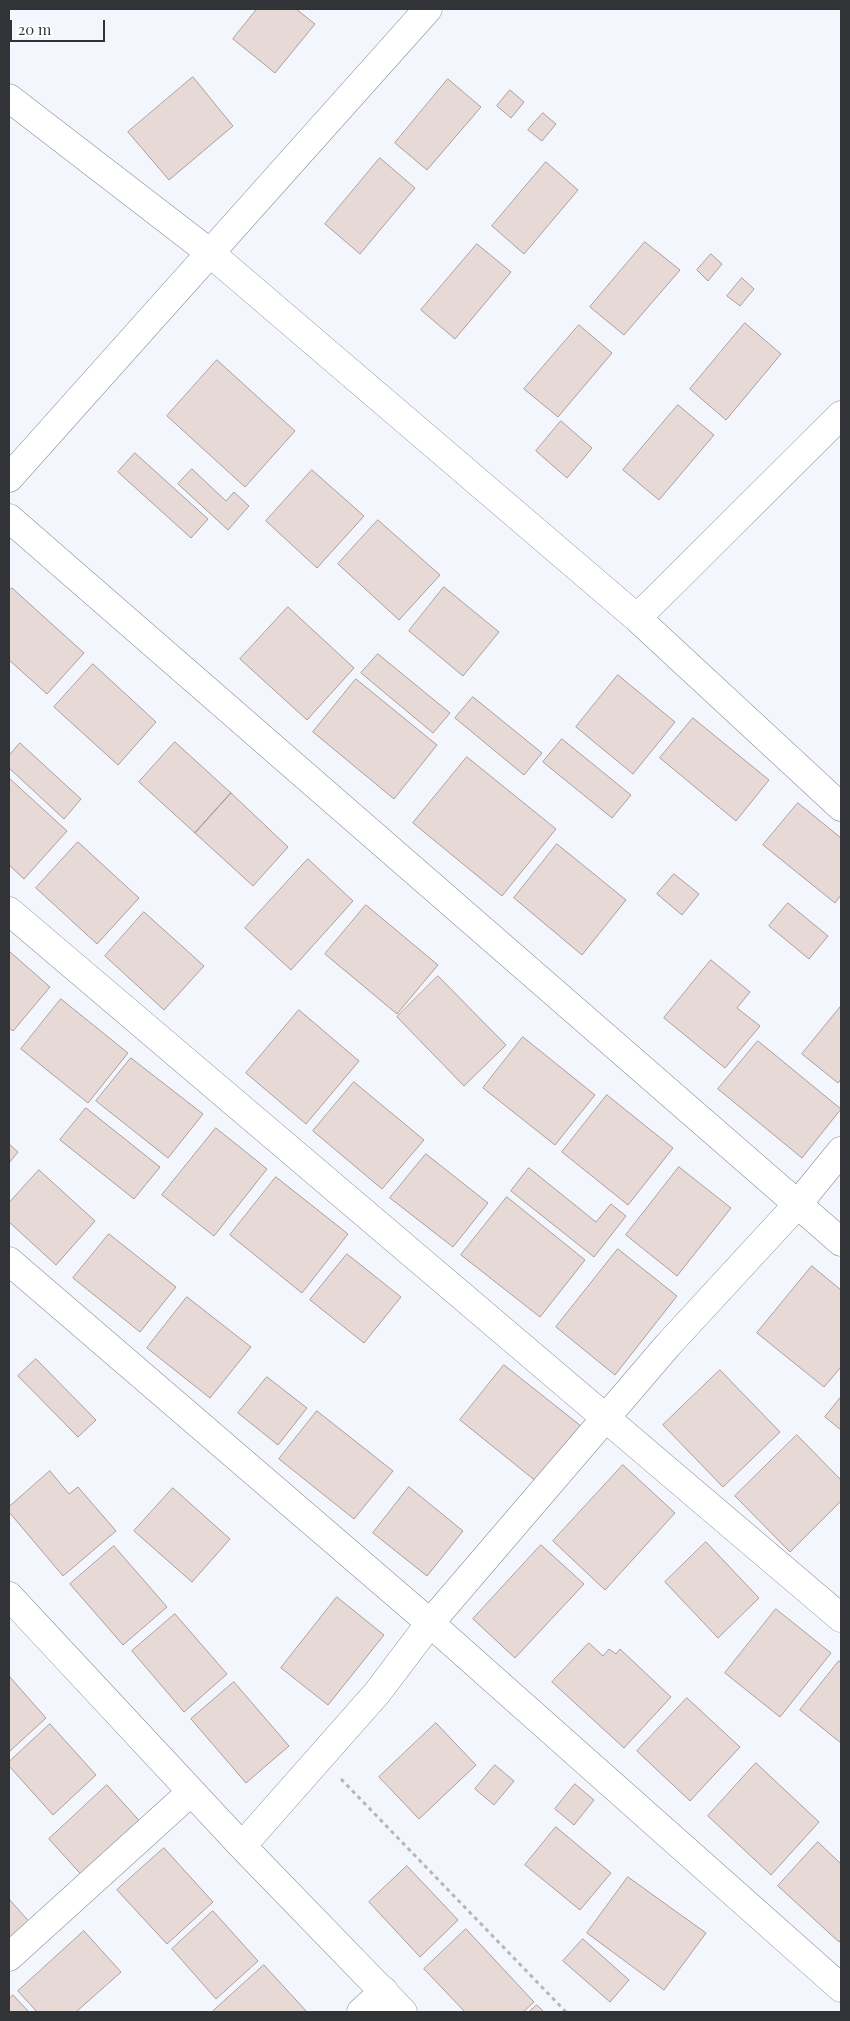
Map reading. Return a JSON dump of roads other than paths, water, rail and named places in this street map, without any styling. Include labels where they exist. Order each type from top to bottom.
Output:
[{"type":"street","points":[[9,478],[428,9]]},
{"type":"street","points":[[9,98],[209,252],[637,618],[841,807]]},
{"type":"street","points":[[637,618],[841,415]]},
{"type":"street","points":[[9,518],[841,1242]]},
{"type":"street","points":[[9,911],[841,1618]]},
{"type":"street","points":[[242,1846],[376,1693],[430,1623],[668,1345],[797,1205],[841,1152]]},
{"type":"street","points":[[9,1261],[430,1623],[841,1988]]},
{"type":"street","points":[[9,1596],[242,1846],[384,1991],[402,2012]]},
{"type":"street","points":[[9,1957],[191,1792]]},
{"type":"street","points":[[361,2012],[384,1991]]}]
